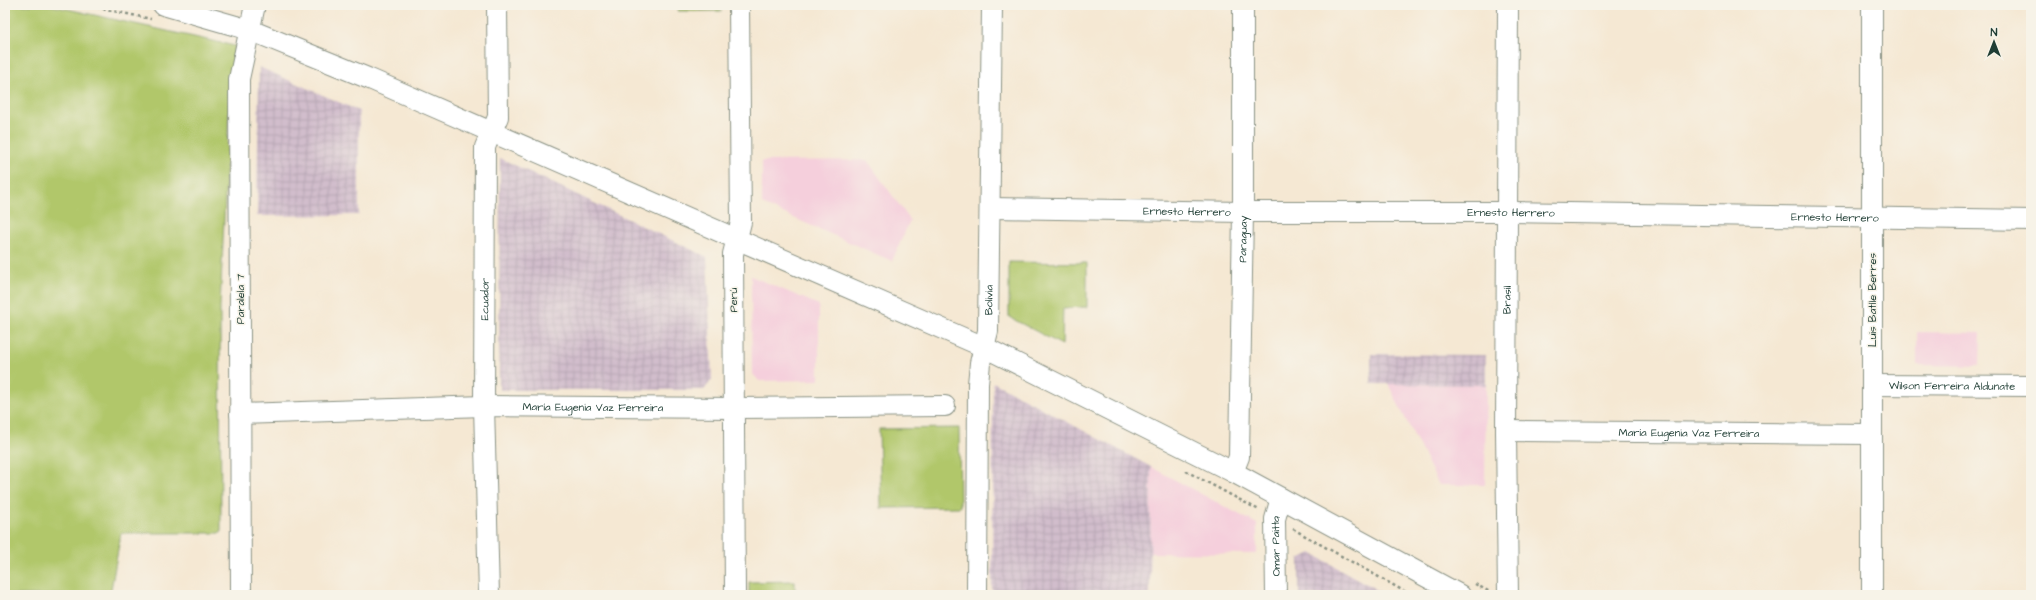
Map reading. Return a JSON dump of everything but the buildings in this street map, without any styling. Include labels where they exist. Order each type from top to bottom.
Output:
[{"type":"street","name":"Paralela 7","points":[[241,595],[239,79],[255,5]]},
{"type":"street","name":"Ecuador","points":[[489,595],[484,406],[485,147],[498,117],[497,5]]},
{"type":"street","name":"Perú","points":[[735,595],[733,254],[741,222],[739,5]]},
{"type":"street","name":"Bolivia","points":[[977,595],[978,384],[980,363],[988,331],[992,5]]},
{"type":"street","name":"Paraguay","points":[[1233,472],[1239,457],[1243,212],[1243,5]]},
{"type":"street","name":"Brasil","points":[[1508,5],[1509,212],[1506,431],[1508,595]]},
{"type":"street","name":"Luis Batlle Berres","points":[[1872,5],[1872,595]]},
{"type":"street","points":[[157,12],[250,30],[492,132],[736,240],[984,347],[1233,472],[1460,595]]},
{"type":"street","name":"Ernesto Herrero","points":[[990,208],[1243,212],[1509,212],[2031,220]]},
{"type":"street","name":"Wilson Ferreira Aldunate","points":[[1872,385],[2031,386]]},
{"type":"street","name":"María Eugenia Vaz Ferreira","points":[[240,414],[484,406],[735,408],[945,406]]},
{"type":"street","name":"María Eugenia Vaz Ferreira","points":[[1506,431],[1872,434]]},
{"type":"street","name":"Omar Paitta","points":[[1276,595],[1275,519],[1281,498]]},
{"type":"path","points":[[85,5],[157,12]]},
{"type":"path","points":[[1181,468],[1411,595]]},
{"type":"shaded area","points":[[259,67],[359,111],[359,215],[257,216]]},
{"type":"shaded area","points":[[500,158],[707,257],[712,380],[704,390],[499,390]]},
{"type":"shaded area","points":[[867,160],[910,220],[892,261],[762,204],[762,161]]},
{"type":"shaded area","points":[[751,276],[819,305],[819,380],[759,381],[752,373]]},
{"type":"shaded area","points":[[1917,332],[1981,333],[1980,366],[1917,365]]},
{"type":"shaded area","points":[[1371,354],[1486,355],[1486,385],[1371,384]]},
{"type":"shaded area","points":[[993,382],[1151,467],[1150,595],[992,595]]},
{"type":"shaded area","points":[[1388,384],[1486,385],[1485,485],[1439,485]]},
{"type":"shaded area","points":[[1151,467],[1257,524],[1257,554],[1150,553]]},
{"type":"shaded area","points":[[1311,553],[1386,595],[1299,595],[1299,559]]},
{"type":"green space","points":[[5,5],[49,5],[235,46],[230,89],[220,307],[221,533],[121,533],[110,595],[5,595]]},
{"type":"green space","points":[[678,5],[721,5],[721,11],[678,11]]},
{"type":"green space","points":[[1009,262],[1087,263],[1087,307],[1063,308],[1062,345],[1009,317]]},
{"type":"green space","points":[[959,428],[960,507],[881,508],[879,429]]},
{"type":"green space","points":[[795,581],[795,595],[749,595],[749,582]]}]
